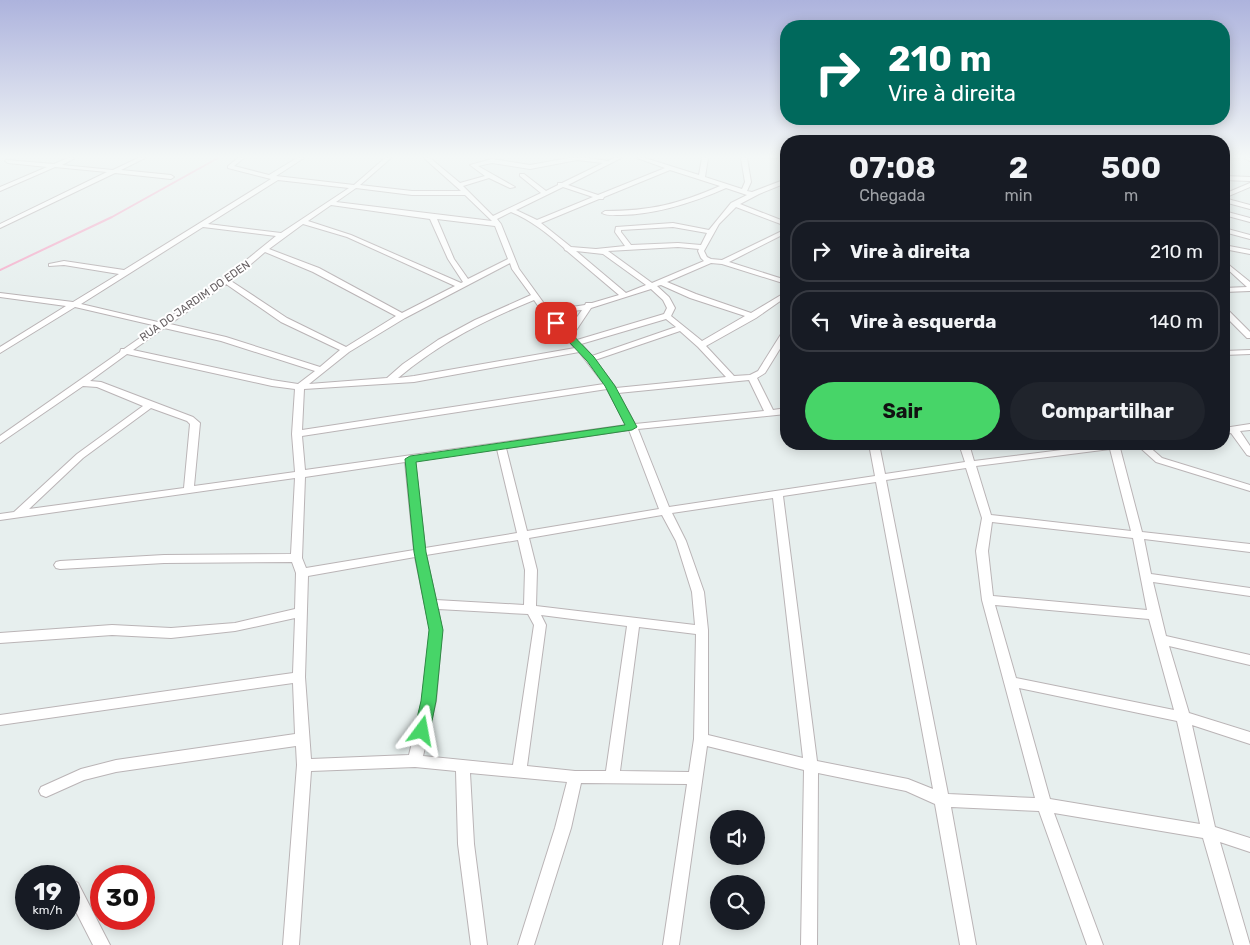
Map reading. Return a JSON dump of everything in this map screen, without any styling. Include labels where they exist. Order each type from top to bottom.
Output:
[{"type":"street","points":[[0,226],[50,202]]},
{"type":"street","points":[[0,351],[75,305],[123,272],[204,225],[238,202]]},
{"type":"street","points":[[476,202],[498,224],[511,260],[546,312],[590,359],[611,388],[632,427],[665,511],[681,541],[698,592],[702,630],[701,739],[672,945]]},
{"type":"street","points":[[492,219],[525,202]]},
{"type":"street","points":[[536,223],[590,202]]},
{"type":"street","points":[[605,214],[653,212],[686,202]]},
{"type":"street","points":[[710,261],[702,254],[703,247],[720,216],[736,202]]},
{"type":"street","points":[[1236,202],[1250,207]]},
{"type":"street","points":[[329,203],[498,224]]},
{"type":"street","name":"RUA DO JARDIM DO EDEN","points":[[0,440],[78,383],[226,281],[282,235],[329,203]]},
{"type":"street","points":[[734,204],[780,222]]},
{"type":"street","points":[[511,210],[531,217],[603,281],[624,295]]},
{"type":"street","points":[[1230,215],[1250,220]]},
{"type":"street","points":[[433,217],[462,283]]},
{"type":"street","points":[[302,221],[349,236],[462,283]]},
{"type":"street","points":[[204,225],[282,235]]},
{"type":"street","points":[[630,248],[618,232],[618,228],[673,225],[710,232]]},
{"type":"street","points":[[1230,232],[1250,238]]},
{"type":"street","points":[[723,262],[780,234]]},
{"type":"street","points":[[567,249],[596,250],[678,245],[703,247]]},
{"type":"street","points":[[1230,248],[1250,252]]},
{"type":"street","points":[[266,250],[316,270],[402,316]]},
{"type":"street","points":[[124,351],[272,383],[300,386],[390,380],[464,372],[576,343],[667,316],[671,308],[670,305],[652,286],[614,258],[596,250]]},
{"type":"street","points":[[290,945],[304,765],[299,677],[302,573],[296,558],[300,473],[297,434],[300,386],[346,350],[402,316],[462,283],[511,260]]},
{"type":"street","points":[[546,312],[568,311],[624,295],[652,286],[710,261],[723,262],[780,280]]},
{"type":"street","points":[[51,265],[64,263],[123,272]]},
{"type":"street","points":[[1230,269],[1250,287]]},
{"type":"street","points":[[226,281],[284,320],[346,350]]},
{"type":"street","points":[[662,282],[693,296],[754,316]]},
{"type":"street","points":[[1230,289],[1250,287]]},
{"type":"street","points":[[213,290],[237,289]]},
{"type":"street","points":[[390,380],[448,336],[536,296]]},
{"type":"street","points":[[2,297],[75,305],[223,339],[320,369]]},
{"type":"street","points":[[701,345],[754,316],[780,298]]},
{"type":"street","points":[[576,343],[589,305]]},
{"type":"street","points":[[667,316],[701,345],[732,379]]},
{"type":"street","points":[[1230,317],[1250,336]]},
{"type":"street","points":[[590,359],[682,328]]},
{"type":"street","points":[[297,434],[611,388],[752,377],[761,373],[780,342]]},
{"type":"street","points":[[1230,353],[1250,352]]},
{"type":"street","points":[[752,377],[770,413]]},
{"type":"street","points":[[78,383],[98,384],[190,419],[195,423],[189,489]]},
{"type":"street","points":[[18,514],[80,456],[150,404]]},
{"type":"street","points":[[0,516],[632,427],[780,411]]},
{"type":"street","points":[[1230,430],[1250,428]]},
{"type":"street","points":[[1234,430],[1250,453]]},
{"type":"street","points":[[501,446],[531,570],[528,598],[540,625],[518,772]]},
{"type":"street","points":[[875,450],[968,945]]},
{"type":"street","points":[[966,450],[986,518],[982,552],[988,600],[1012,682],[1044,805],[1095,945]]},
{"type":"street","points":[[302,573],[665,511],[880,480],[971,464],[1076,450]]},
{"type":"street","points":[[1115,450],[1137,534],[1154,615],[1183,717],[1209,832],[1242,945]]},
{"type":"street","points":[[1148,450],[1159,460],[1250,488]]},
{"type":"street","points":[[410,459],[420,552],[436,630],[429,701],[415,761]]},
{"type":"street","points":[[778,495],[811,766],[809,945]]},
{"type":"street","points":[[986,518],[1250,548]]},
{"type":"street","points":[[60,565],[164,559],[296,558]]},
{"type":"street","points":[[1146,577],[1250,592]]},
{"type":"street","points":[[988,600],[1154,615]]},
{"type":"street","points":[[430,604],[532,610],[702,630]]},
{"type":"street","points":[[0,638],[112,630],[171,633],[235,627],[301,612]]},
{"type":"street","points":[[612,778],[634,623]]},
{"type":"street","points":[[1162,640],[1250,660]]},
{"type":"street","points":[[0,720],[299,677]]},
{"type":"street","points":[[1012,682],[1183,717],[1250,738]]},
{"type":"street","points":[[46,791],[81,775],[116,766],[302,739]]},
{"type":"street","points":[[701,739],[811,766],[908,785],[942,800],[1044,805],[1209,832],[1250,845]]},
{"type":"street","points":[[304,765],[415,761],[575,777],[694,778]]},
{"type":"street","points":[[463,766],[466,844],[479,945]]},
{"type":"street","points":[[526,945],[555,855],[575,777]]},
{"type":"street","points":[[80,903],[102,945]]},
{"type":"waterway","points":[[0,270],[112,217],[139,202]]},
{"type":"route","points":[[422,731],[429,701],[436,630],[420,552],[410,459],[632,427],[610,386],[590,359],[556,323]]}]
